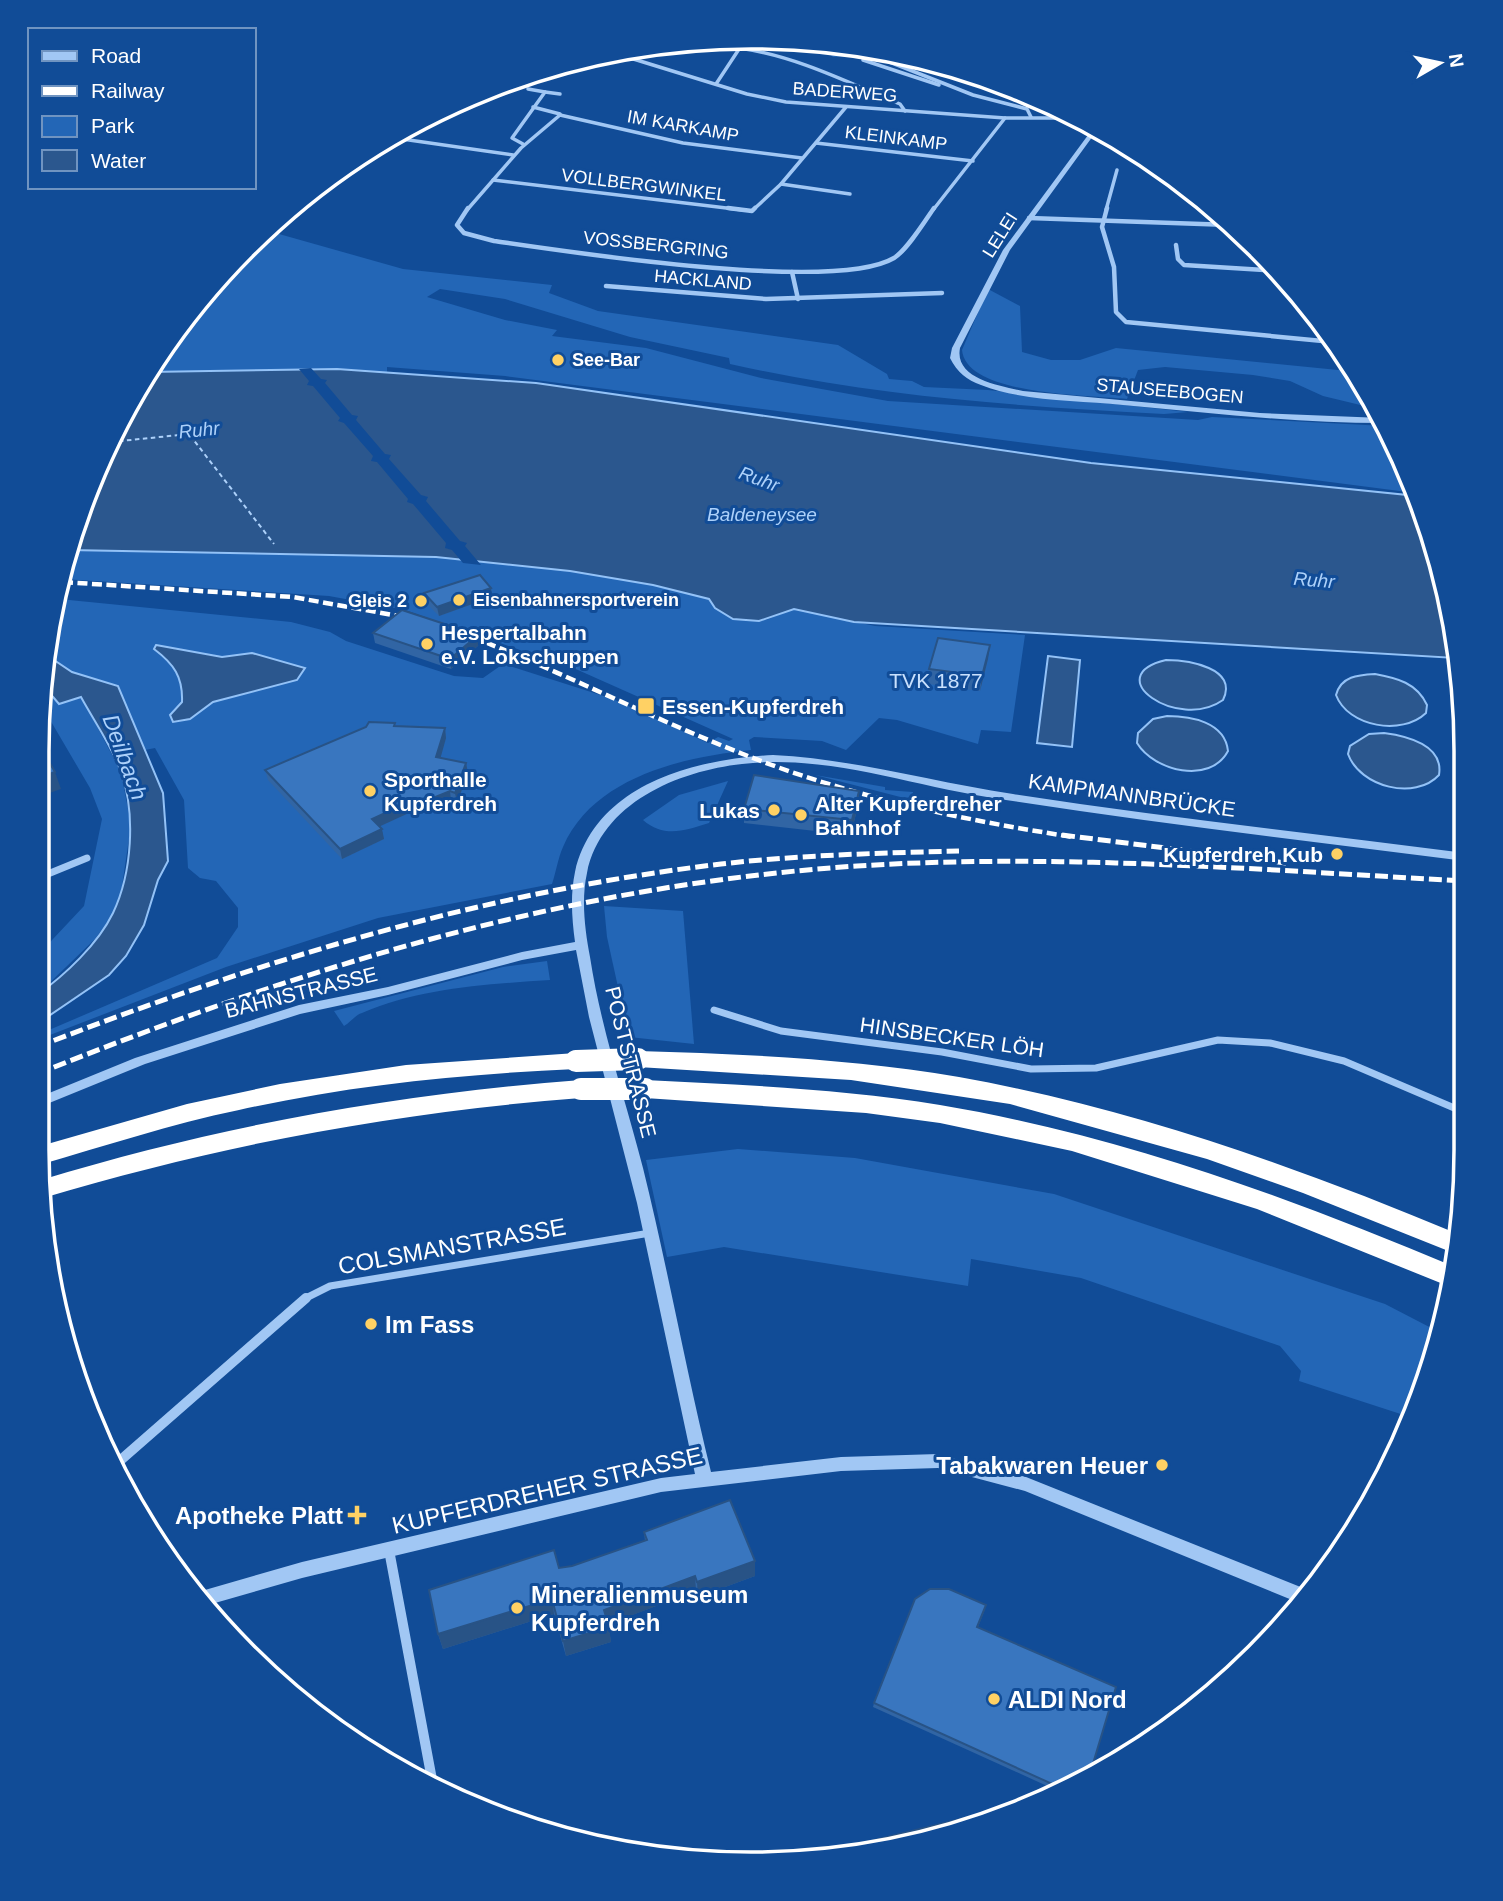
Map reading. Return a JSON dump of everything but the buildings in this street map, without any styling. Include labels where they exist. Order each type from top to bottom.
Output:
[{"type":"highway","points":[[49,1153],[238,1101],[374,1077],[445,1068],[576,1060],[734,1061],[842,1070],[1060,1107],[1186,1143],[1395,1217],[1448,1240]]},
{"type":"highway","points":[[51,1186],[124,1163],[242,1134],[375,1110],[464,1098],[581,1089],[645,1089],[841,1100],[943,1114],[1056,1139],[1182,1172],[1388,1249],[1443,1273]]},
{"type":"street","points":[[748,49],[761,51],[828,75],[900,104],[905,111]]},
{"type":"street","points":[[716,84],[738,50]]},
{"type":"street","name":"BADERWEG","points":[[634,59],[786,102],[1005,117],[1054,117]]},
{"type":"street","points":[[863,60],[936,84],[948,85]]},
{"type":"street","points":[[891,62],[948,85],[1027,109],[1031,117]]},
{"type":"street","points":[[528,89],[560,94]]},
{"type":"street","points":[[523,144],[512,138],[545,92]]},
{"type":"street","name":"IM KARKAMP","points":[[533,107],[683,143],[802,158]]},
{"type":"street","name":"VOLLBERGWINKEL","points":[[493,180],[744,212],[757,208],[781,184],[846,107]]},
{"type":"street","points":[[406,140],[513,155],[548,120],[561,115]]},
{"type":"street","name":"VOSSBERGRING","points":[[513,155],[457,222],[457,228],[464,233],[512,243],[792,272],[857,268],[892,261],[1005,117]]},
{"type":"street","name":"LELEI","points":[[960,369],[954,353],[1006,250],[1090,136]]},
{"type":"street","name":"KLEINKAMP","points":[[816,143],[972,160]]},
{"type":"street","points":[[1117,170],[1103,220],[1114,267],[1116,312],[1126,322],[1321,341]]},
{"type":"street","points":[[781,184],[850,194]]},
{"type":"street","points":[[1029,218],[1217,224]]},
{"type":"street","points":[[1176,245],[1178,259],[1184,265],[1263,270]]},
{"type":"street","points":[[792,272],[798,299]]},
{"type":"street","name":"HACKLAND","points":[[606,286],[720,297],[798,299],[942,293]]},
{"type":"street","name":"STAUSEEBOGEN","points":[[960,369],[993,386],[1023,393],[1259,415],[1371,420]]},
{"type":"street","name":"KAMPMANNBRÜCKE","points":[[754,758],[792,758],[951,788],[1127,816],[1454,856]]},
{"type":"street","name":"POSTSTRASSE","points":[[704,1478],[583,945],[578,908],[580,876],[586,850],[599,828],[615,812],[665,779],[754,758]]},
{"type":"street","points":[[49,874],[87,858]]},
{"type":"street","name":"BAHNSTRASSE","points":[[49,1098],[140,1061],[289,1013],[388,991],[522,956],[583,945]]},
{"type":"street","name":"HINSBECKER LÖH","points":[[714,1010],[780,1031],[942,1052],[1031,1069],[1096,1068],[1218,1040],[1270,1043],[1344,1061],[1454,1109]]},
{"type":"street","name":"COLSMANSTRASSE","points":[[121,1460],[276,1322],[307,1297],[330,1286],[650,1233]]},
{"type":"street","name":"KUPFERDREHER STRASSE","points":[[209,1596],[302,1570],[581,1503],[704,1478],[841,1464],[938,1461],[1026,1484],[1296,1593]]},
{"type":"street","points":[[389,1550],[431,1775]]},
{"type":"green space","points":[[829,54],[851,56],[833,57]]},
{"type":"green space","points":[[277,233],[403,269],[552,285],[549,293],[598,311],[838,345],[887,374],[889,379],[912,381],[924,387],[988,390],[1188,412],[1164,414],[1000,403],[839,385],[730,364],[729,358],[630,337],[505,299],[440,289],[427,297],[505,320],[557,330],[552,336],[646,348],[761,378],[888,401],[1198,420],[1212,417],[1374,425],[1404,492],[505,376],[387,367],[387,372],[160,372],[223,288]]},
{"type":"green space","points":[[988,289],[1020,306],[1022,352],[1051,360],[1080,360],[1116,348],[1341,368],[1363,406],[1323,396],[1290,381],[1165,367],[1138,370],[1127,399],[1060,394],[1006,385],[984,376],[969,365],[962,350]]},
{"type":"green space","name":"TVK 1877","points":[[79,550],[436,557],[570,571],[652,585],[709,599],[715,608],[766,620],[794,609],[875,626],[1025,635],[1011,732],[981,730],[978,744],[897,720],[879,718],[846,750],[822,741],[754,737],[749,740],[751,750],[670,765],[618,787],[595,803],[577,823],[563,847],[552,884],[378,918],[226,967],[49,1035],[49,1030],[217,958],[238,927],[238,908],[216,881],[200,878],[188,868],[184,800],[155,748],[145,750],[118,686],[72,672],[55,661],[66,600],[291,622],[330,632],[346,641],[454,676],[483,678],[503,664],[613,699],[708,743],[718,737],[729,741],[733,739],[542,654],[535,659],[518,652],[520,650],[405,610],[329,596],[71,579]],"holes":[[[155,646],[223,657],[252,653],[305,669],[297,680],[213,702],[190,719],[180,677]]]},
{"type":"green space","points":[[52,696],[59,704],[81,696],[121,772],[131,825],[121,893],[112,916],[95,939],[49,983],[49,943],[84,906],[102,819],[90,788],[50,720]]},
{"type":"green space","points":[[815,775],[885,787],[885,790],[913,792],[912,800]]},
{"type":"green space","points":[[728,781],[709,823],[667,831],[651,826],[643,820],[679,795]]},
{"type":"green space","points":[[604,906],[683,911],[694,1044],[629,1037],[607,937]]},
{"type":"green space","points":[[547,961],[550,980],[454,989],[407,998],[360,1014],[344,1026],[334,1011],[503,967]]},
{"type":"green space","points":[[738,1149],[855,1158],[1054,1194],[1385,1304],[1431,1328],[1402,1415],[1299,1381],[1301,1371],[1280,1346],[1081,1278],[971,1259],[968,1286],[724,1247],[667,1257],[646,1160]]},
{"type":"water","name":"Baldeneysee","points":[[337,369],[536,383],[1091,463],[1405,495],[1430,570],[1448,658],[854,622],[794,609],[759,621],[733,619],[715,608],[709,599],[653,585],[570,571],[436,557],[79,550],[102,483],[121,441],[160,372]]},
{"type":"water","points":[[156,645],[222,657],[252,653],[305,668],[297,680],[213,702],[190,719],[173,722],[170,715],[182,702],[181,685],[172,666],[154,649]]},
{"type":"water","points":[[1048,656],[1080,660],[1072,747],[1037,743]]},
{"type":"water","points":[[1166,660],[1198,664],[1218,673],[1224,680],[1226,689],[1223,700],[1205,708],[1186,710],[1167,706],[1152,698],[1142,688],[1140,678],[1147,668]]},
{"type":"water","name":"Deilbach","points":[[55,661],[72,672],[118,686],[163,793],[168,861],[158,880],[144,925],[126,956],[109,975],[49,1016],[49,986],[80,958],[99,936],[113,913],[124,880],[130,843],[126,788],[108,743],[81,697],[59,704],[52,696]]},
{"type":"water","points":[[1375,674],[1398,680],[1418,691],[1427,705],[1426,713],[1416,720],[1390,726],[1363,721],[1352,715],[1342,706],[1336,695],[1338,689],[1346,680]]},
{"type":"water","points":[[1167,716],[1196,719],[1214,727],[1226,741],[1228,751],[1220,762],[1196,771],[1169,767],[1156,761],[1137,743],[1138,733],[1153,719]]},
{"type":"water","points":[[1384,733],[1413,740],[1430,749],[1436,756],[1439,775],[1429,783],[1403,788],[1389,787],[1364,775],[1348,754],[1350,746],[1369,734]]},
{"type":"pier","points":[[311,368],[321,379],[327,380],[325,383],[352,415],[358,416],[356,420],[385,454],[391,455],[389,459],[421,495],[428,497],[426,501],[460,541],[467,543],[465,546],[481,565],[463,563],[452,550],[445,548],[446,543],[413,504],[407,502],[408,499],[377,462],[371,461],[373,456],[344,423],[338,421],[340,418],[313,386],[307,385],[309,381],[299,369]]},
{"type":"ferry route","points":[[121,441],[189,434],[274,544]]},
{"type":"railway","points":[[70,582],[293,597],[415,619]]},
{"type":"railway","points":[[459,632],[787,771],[908,806],[1073,837]]},
{"type":"railway","points":[[1062,835],[1286,863]]},
{"type":"railway","points":[[49,1043],[204,986],[288,959],[373,934],[545,892],[633,876],[751,861],[959,851]]},
{"type":"railway","points":[[49,1069],[237,999],[337,966],[439,937],[541,912],[645,891],[750,876],[857,866],[1009,861],[1161,864],[1454,880]]},
{"type":"place","name":"See-Bar","points":[[558,360]]},
{"type":"place","name":"Eisenbahnersportverein","points":[[459,600]]},
{"type":"place","name":"Gleis 2","points":[[421,601]]},
{"type":"place","name":"Hespertalbahn e.V. Lokschuppen","points":[[427,644]]},
{"type":"place","name":"Essen-Kupferdreh","points":[[646,706]]},
{"type":"place","name":"Sporthalle Kupferdreh","points":[[370,791]]},
{"type":"place","name":"Lukas","points":[[774,810]]},
{"type":"place","name":"Alter Kupferdreher Bahnhof","points":[[801,815]]},
{"type":"place","name":"Kupferdreh Kub","points":[[1337,854]]},
{"type":"place","name":"Im Fass","points":[[371,1324]]},
{"type":"place","name":"Tabakwaren Heuer","points":[[1162,1465]]},
{"type":"place","name":"Apotheke Platt","points":[[357,1515]]},
{"type":"place","name":"Mineralienmuseum Kupferdreh","points":[[517,1608]]},
{"type":"place","name":"ALDI Nord","points":[[994,1699]]},
{"type":"water label","name":"Ruhr","points":[[199,430]]},
{"type":"water label","name":"Ruhr","points":[[759,479]]},
{"type":"water label","name":"Ruhr","points":[[1314,580]]}]
